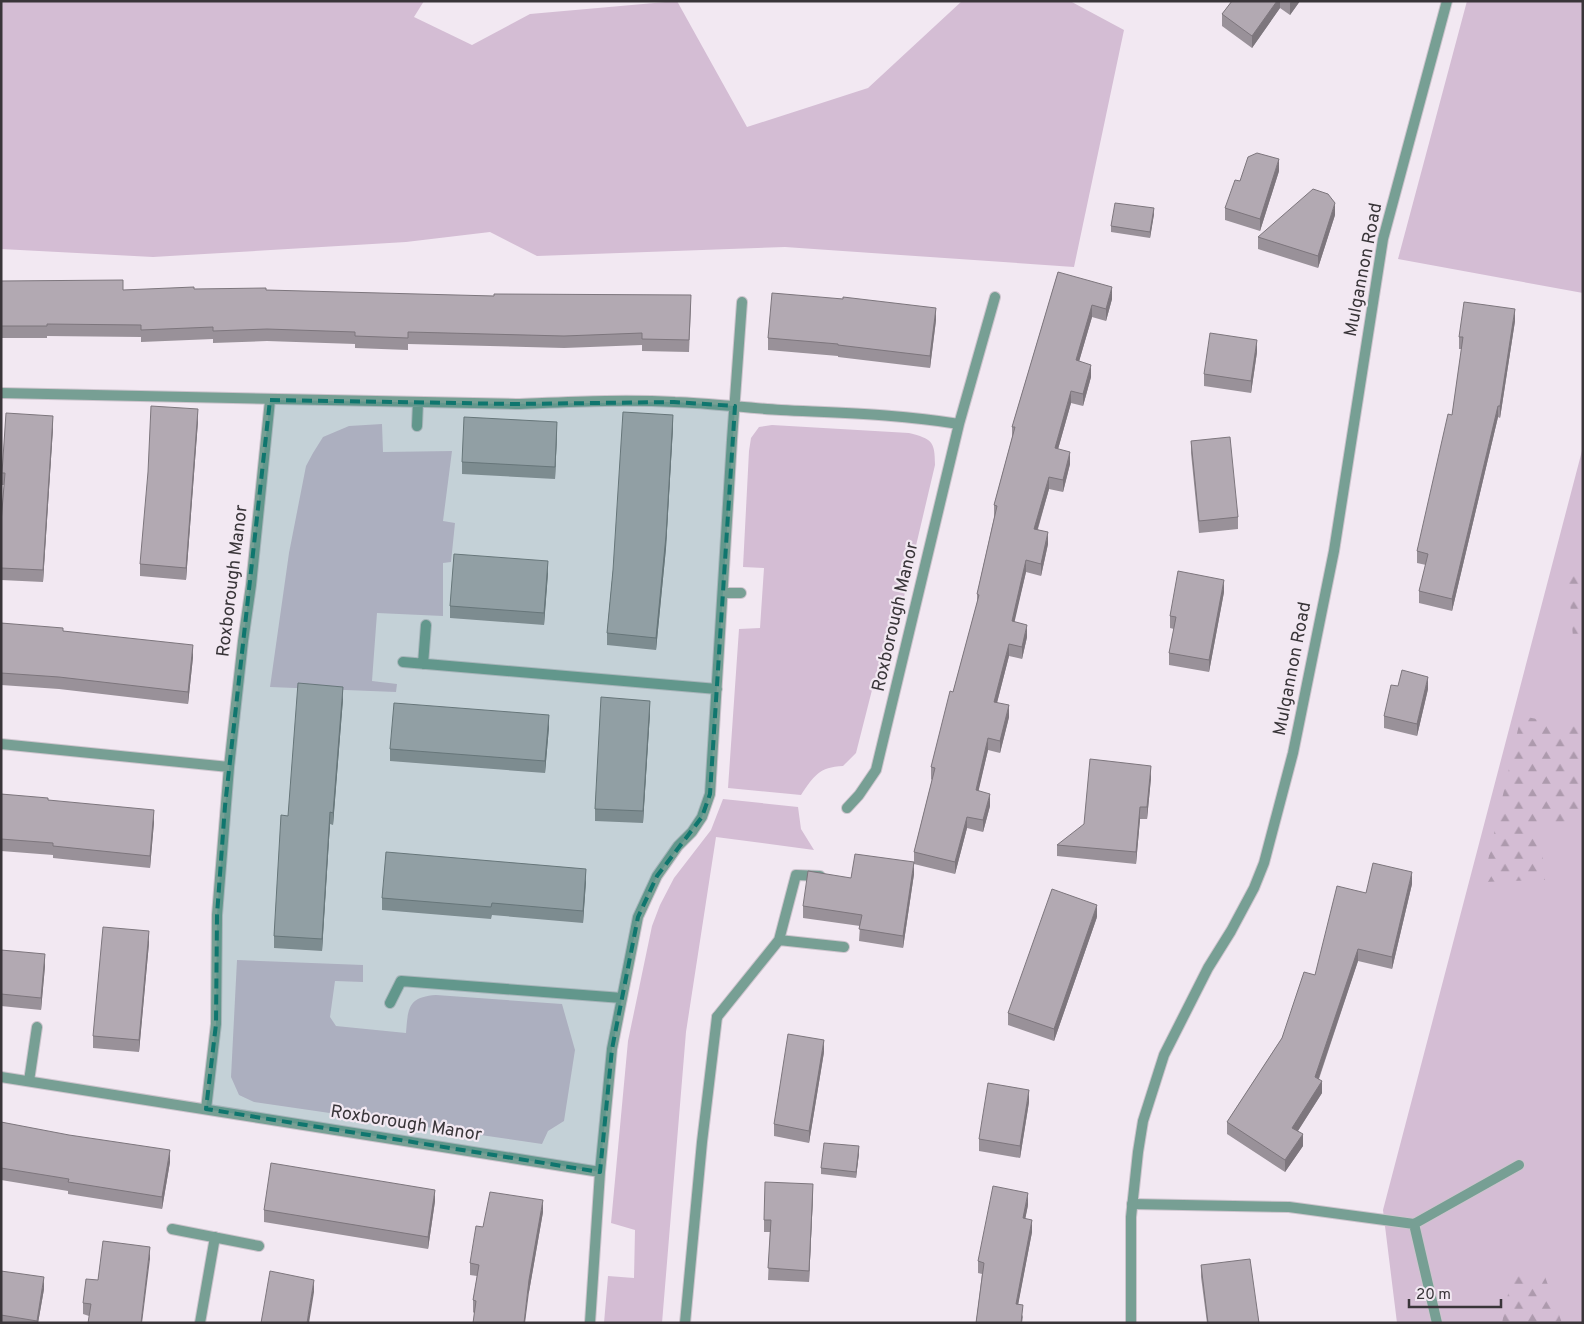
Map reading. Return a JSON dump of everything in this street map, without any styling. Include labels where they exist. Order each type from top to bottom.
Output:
[{"type":"street","name":"Mulgannon Road","points":[[1131,1323],[1130,1246],[1132,1204],[1143,1121],[1164,1055],[1208,968],[1254,888],[1264,863],[1293,753],[1334,551],[1383,239],[1447,1]]},
{"type":"street","name":"Roxborough Manor","points":[[847,808],[859,795],[876,770],[959,424],[996,297]]},
{"type":"street","points":[[590,1323],[600,1172],[612,1049],[638,917],[657,876],[702,817],[710,794],[742,302]]},
{"type":"street","points":[[1,394],[516,404],[674,402],[874,414],[959,424]]},
{"type":"street","name":"Roxborough Manor","points":[[206,1109],[216,1024],[217,915],[215,863],[229,767],[242,641],[251,584],[270,400]]},
{"type":"street","points":[[417,426],[418,402]]},
{"type":"street","points":[[722,593],[742,593]]},
{"type":"street","points":[[423,664],[426,625]]},
{"type":"street","points":[[403,662],[717,689]]},
{"type":"street","points":[[1,744],[229,767]]},
{"type":"street","points":[[685,1323],[702,1142],[717,1017],[779,940],[796,875],[833,877]]},
{"type":"street","points":[[779,940],[844,947]]},
{"type":"street","points":[[390,1003],[401,981],[622,998]]},
{"type":"street","points":[[29,1081],[37,1026]]},
{"type":"street","name":"Roxborough Manor","points":[[1,1077],[600,1172]]},
{"type":"street","points":[[1132,1204],[1289,1207],[1414,1224],[1520,1165]]},
{"type":"street","points":[[1414,1224],[1437,1323]]},
{"type":"street","points":[[172,1229],[259,1246]]},
{"type":"street","points":[[200,1323],[215,1237]]},
{"type":"highlighted area","points":[[270,400],[516,404],[674,402],[735,406],[710,794],[702,817],[657,876],[638,917],[612,1049],[600,1172],[206,1109],[216,1024],[217,915],[225,806]]},
{"type":"green space","points":[[1,1],[424,1],[414,17],[472,45],[530,14],[677,1],[747,127],[868,88],[962,1],[1070,1],[1124,30],[1074,267],[785,247],[537,256],[490,232],[406,242],[153,257],[1,249]]},
{"type":"green space","points":[[1467,1],[1583,1],[1583,293],[1398,259]]},
{"type":"green space","points":[[382,424],[383,452],[452,451],[443,521],[455,523],[451,562],[443,563],[443,616],[377,613],[372,681],[397,684],[396,692],[270,687],[289,553],[306,466],[323,437],[349,426]]},
{"type":"green space","points":[[772,425],[909,433],[923,437],[931,442],[935,457],[935,465],[882,690],[872,690],[856,753],[843,766],[828,768],[818,774],[801,795],[728,788],[739,629],[760,628],[764,568],[743,567],[749,451],[751,438],[759,427]]},
{"type":"green space","points":[[1583,447],[1583,1323],[1397,1323],[1383,1210]]},
{"type":"green space","points":[[1583,566],[1583,637],[1573,637],[1567,569]]},
{"type":"green space","points":[[1521,716],[1583,728],[1583,821],[1539,823],[1545,880],[1483,882]]},
{"type":"green space","points":[[723,799],[798,807],[801,829],[814,850],[716,837],[686,1032],[662,1323],[604,1323],[608,1276],[634,1278],[635,1230],[611,1223],[628,1041],[652,926],[674,878],[711,830]]},
{"type":"green space","points":[[237,960],[363,965],[363,982],[335,981],[330,1017],[336,1026],[406,1033],[411,1005],[420,998],[436,995],[562,1004],[575,1050],[564,1121],[548,1131],[542,1144],[254,1102],[239,1095],[231,1077]]},
{"type":"green space","points":[[1544,1274],[1562,1323],[1502,1323],[1512,1275]]},
{"type":"building","points":[[1232,1],[1277,1],[1252,36],[1222,14]]},
{"type":"building","points":[[1257,153],[1279,159],[1260,219],[1225,208],[1235,180],[1240,181],[1248,157]]},
{"type":"building","points":[[1313,189],[1328,194],[1335,203],[1318,256],[1258,237]]},
{"type":"building","points":[[1115,203],[1154,208],[1150,232],[1111,226]]},
{"type":"building","points":[[1058,272],[1112,287],[1106,309],[1092,305],[1076,360],[1091,365],[1083,394],[1071,391],[1055,448],[1070,452],[1063,480],[1049,477],[1034,529],[1048,532],[1041,564],[1026,560],[1012,621],[1027,625],[1022,647],[1009,644],[994,702],[1009,705],[1000,741],[988,738],[976,790],[990,794],[983,820],[967,817],[955,862],[914,852],[935,768],[931,767],[950,691],[953,692],[979,595],[977,594],[997,506],[994,505],[1015,427],[1012,427]]},
{"type":"building","points":[[123,280],[123,290],[194,287],[194,289],[266,288],[266,290],[494,296],[494,294],[691,295],[689,340],[642,339],[642,333],[564,336],[408,332],[408,338],[355,336],[355,332],[267,329],[213,331],[213,327],[141,330],[141,325],[47,324],[47,326],[1,326],[1,281]]},
{"type":"building","points":[[772,293],[843,299],[843,297],[936,308],[930,356],[838,344],[768,338]]},
{"type":"building","points":[[1464,302],[1515,309],[1500,406],[1498,406],[1452,599],[1419,591],[1428,554],[1417,551],[1448,414],[1452,415],[1463,337],[1459,337]]},
{"type":"building","points":[[1210,333],[1257,340],[1251,381],[1204,374]]},
{"type":"building","points":[[151,406],[198,409],[186,568],[140,564],[148,472]]},
{"type":"building","points":[[623,412],[673,415],[666,536],[656,638],[607,633]]},
{"type":"building","points":[[6,413],[53,416],[43,570],[1,568],[1,523],[5,473],[2,473]]},
{"type":"building","points":[[464,417],[557,422],[555,467],[462,462]]},
{"type":"building","points":[[1230,437],[1238,517],[1199,521],[1191,441]]},
{"type":"building","points":[[454,554],[548,561],[544,613],[450,606]]},
{"type":"building","points":[[1178,571],[1224,580],[1209,660],[1169,653],[1176,617],[1170,616]]},
{"type":"building","points":[[1,623],[63,628],[63,631],[193,645],[188,692],[59,677],[1,673]]},
{"type":"building","points":[[1402,670],[1428,677],[1417,724],[1384,716],[1391,685],[1398,686]]},
{"type":"building","points":[[298,683],[343,687],[333,813],[330,812],[322,939],[274,936],[281,815],[288,816]]},
{"type":"building","points":[[601,697],[650,701],[643,811],[595,809]]},
{"type":"building","points":[[394,703],[549,715],[545,761],[390,749]]},
{"type":"building","points":[[1090,759],[1151,766],[1147,807],[1140,807],[1136,852],[1057,845],[1084,824]]},
{"type":"building","points":[[1,794],[154,810],[150,856],[53,846],[53,843],[1,839]]},
{"type":"building","points":[[386,852],[586,869],[583,911],[492,903],[491,907],[382,898]]},
{"type":"building","points":[[855,854],[914,862],[903,936],[859,929],[862,915],[803,906],[808,871],[851,878]]},
{"type":"building","points":[[1373,863],[1412,872],[1392,957],[1358,949],[1315,1077],[1322,1081],[1292,1128],[1303,1134],[1285,1160],[1227,1122],[1282,1038],[1304,972],[1315,975],[1337,886],[1366,893]]},
{"type":"building","points":[[1052,889],[1097,905],[1054,1029],[1008,1013]]},
{"type":"building","points":[[103,927],[149,931],[139,1040],[93,1036]]},
{"type":"building","points":[[1,950],[45,954],[41,998],[1,994]]},
{"type":"building","points":[[788,1034],[824,1040],[809,1131],[774,1124]]},
{"type":"building","points":[[988,1083],[1029,1090],[1020,1146],[979,1139]]},
{"type":"building","points":[[1,1122],[69,1135],[170,1150],[162,1197],[68,1182],[69,1179],[1,1168]]},
{"type":"building","points":[[824,1143],[859,1146],[856,1172],[821,1168]]},
{"type":"building","points":[[271,1163],[435,1190],[428,1237],[264,1210]]},
{"type":"building","points":[[765,1182],[813,1184],[809,1271],[768,1268],[771,1220],[764,1220]]},
{"type":"building","points":[[993,1186],[1028,1193],[1023,1218],[1032,1220],[1016,1304],[1023,1305],[1021,1323],[976,1323],[984,1263],[978,1261]]},
{"type":"building","points":[[490,1192],[543,1200],[529,1280],[524,1323],[473,1323],[476,1301],[473,1300],[479,1265],[470,1263],[476,1226],[483,1227]]},
{"type":"building","points":[[103,1241],[150,1247],[141,1323],[88,1323],[91,1304],[83,1303],[86,1279],[98,1280]]},
{"type":"building","points":[[1250,1259],[1259,1323],[1208,1323],[1201,1265]]},
{"type":"building","points":[[1,1271],[44,1277],[37,1321],[1,1315]]},
{"type":"building","points":[[270,1271],[314,1280],[307,1323],[261,1323]]}]
